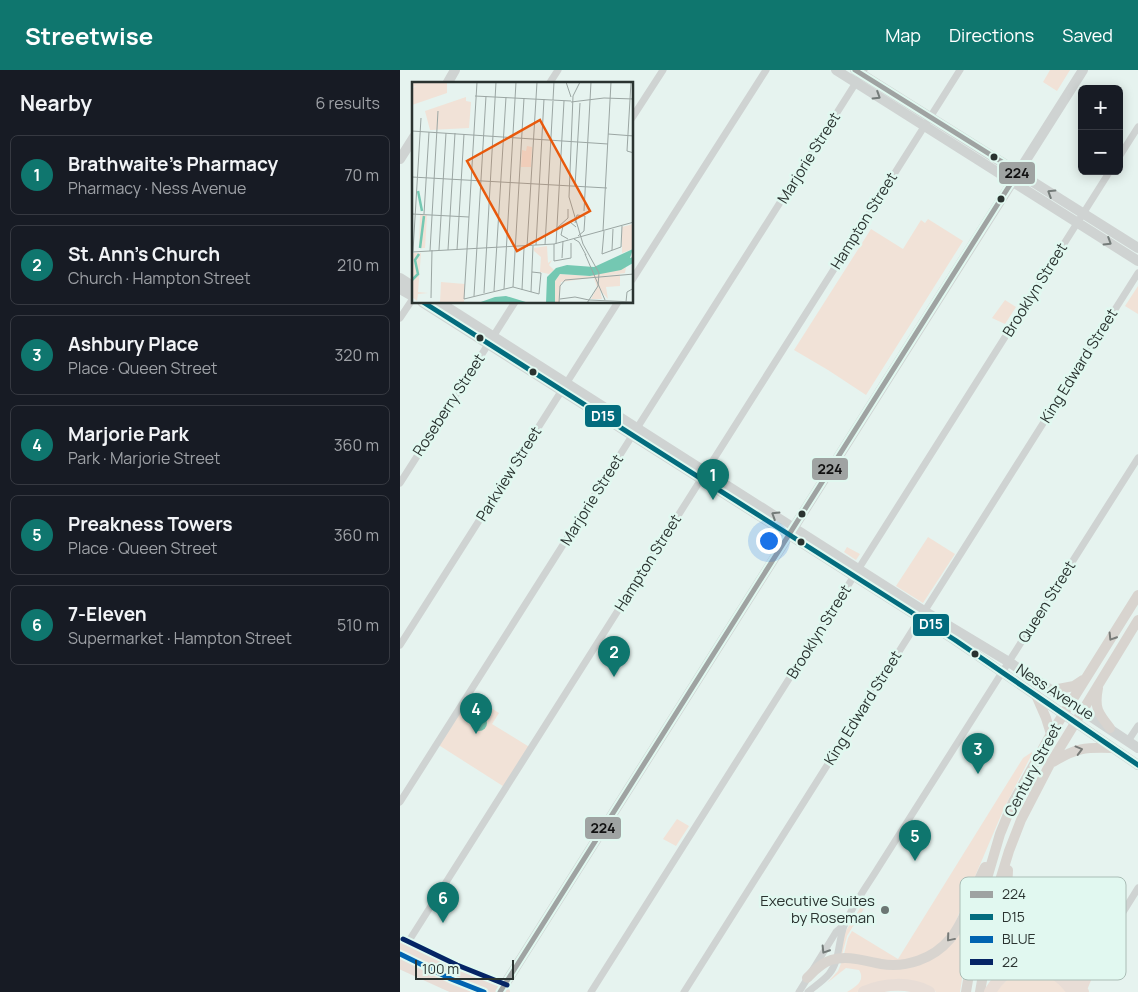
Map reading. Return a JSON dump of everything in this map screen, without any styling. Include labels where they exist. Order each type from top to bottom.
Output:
[{"type":"highway","points":[[402,950],[501,992]]},
{"type":"highway","points":[[400,963],[464,992]]},
{"type":"highway","points":[[990,992],[999,980]]},
{"type":"highway","points":[[1063,980],[1079,991]]},
{"type":"highway","points":[[864,992],[882,987],[904,985],[929,992]]},
{"type":"main road","name":"Century Street","points":[[988,877],[995,848],[1017,792],[1085,678],[1138,595]]},
{"type":"main road","name":"Century Street","points":[[1002,877],[1009,851],[1021,820],[1050,764],[1138,620]]},
{"type":"main road","points":[[1053,690],[1074,686],[1085,678]]},
{"type":"main road","points":[[1099,683],[1096,701],[1098,711],[1110,728]]},
{"type":"main road","points":[[1036,695],[1051,734]]},
{"type":"main road","points":[[1050,764],[1082,748],[1112,748]]},
{"type":"main road","points":[[980,877],[995,848]]},
{"type":"main road","points":[[1008,877],[1009,851]]},
{"type":"main road","points":[[807,978],[820,966],[836,959],[856,958],[881,964],[896,965],[918,961],[937,950],[950,939],[960,923]]},
{"type":"street","points":[[448,82],[456,70]]},
{"type":"street","points":[[550,82],[558,70]]},
{"type":"street","points":[[634,115],[663,70]]},
{"type":"street","points":[[634,277],[766,70]]},
{"type":"street","points":[[836,70],[859,74],[927,122],[1080,218],[1138,261]]},
{"type":"street","name":"Hampton Street","points":[[402,950],[960,70]]},
{"type":"street","points":[[501,992],[1083,70]]},
{"type":"street","name":"Marjorie Street","points":[[400,802],[859,74]]},
{"type":"street","points":[[1123,151],[1138,127]]},
{"type":"street","points":[[400,159],[412,140]]},
{"type":"street","name":"Brooklyn Street","points":[[591,992],[1107,175]]},
{"type":"street","points":[[1080,218],[1138,248]]},
{"type":"street","name":"King Edward Street","points":[[684,992],[1138,273]]},
{"type":"street","points":[[400,278],[412,285]]},
{"type":"street","points":[[400,289],[412,296]]},
{"type":"street","points":[[400,318],[412,300]]},
{"type":"street","name":"Ness Avenue","points":[[426,304],[491,341],[922,614],[1009,662],[1138,748]]},
{"type":"street","name":"Ness Avenue","points":[[442,304],[491,341]]},
{"type":"street","name":"Roseberry Street","points":[[400,483],[514,304]]},
{"type":"street","name":"Parkview Street","points":[[400,645],[617,304]]},
{"type":"street","name":"Queen Street","points":[[808,992],[829,974],[836,959],[838,942],[845,924],[878,868],[1138,458]]},
{"type":"street","name":"Ness Avenue","points":[[922,614],[1002,672],[1138,765]]},
{"type":"street","points":[[1128,741],[1138,726]]},
{"type":"street","points":[[1126,907],[1138,888]]},
{"type":"street","name":"Queen Street","points":[[798,992],[836,932],[845,924]]},
{"type":"shaded area","points":[[1050,70],[1070,70],[1057,91],[1043,82]]},
{"type":"shaded area","points":[[928,219],[963,241],[866,395],[794,350],[871,229],[903,249],[921,220],[925,223]]},
{"type":"shaded area","points":[[1138,286],[1138,314],[1125,306]]},
{"type":"shaded area","points":[[1005,300],[1016,307],[1005,324],[992,318]]},
{"type":"shaded area","points":[[928,537],[955,554],[923,603],[896,586]]},
{"type":"shaded area","points":[[847,547],[860,554],[856,560],[844,552]]},
{"type":"shaded area","points":[[469,694],[499,713],[492,724],[531,748],[506,788],[437,744]]},
{"type":"shaded area","points":[[476,715],[482,715],[487,720],[485,729],[476,731],[471,726],[471,720]]},
{"type":"shaded area","points":[[1032,752],[1005,806],[975,877],[960,877],[960,912],[950,935],[923,956],[896,962],[844,954],[852,931],[898,959],[1023,758]]},
{"type":"shaded area","points":[[677,819],[689,826],[676,846],[663,839]]},
{"type":"shaded area","points":[[862,905],[865,907],[847,936],[842,955],[840,954],[844,934]]},
{"type":"shaded area","points":[[960,922],[960,980],[962,980],[960,992],[936,992],[932,989],[865,989],[857,992],[847,992],[859,983],[861,974],[859,970],[846,968],[827,983],[838,971],[842,961],[925,961]]},
{"type":"shaded area","points":[[1007,980],[1055,980],[1069,992],[994,992]]},
{"type":"transit line","name":"224","points":[[500,992],[1018,172],[855,70]]},
{"type":"transit line","name":"D15","points":[[426,304],[955,640],[1138,765]]},
{"type":"transit line","name":"22","points":[[403,939],[457,965],[507,985]]},
{"type":"transit line","name":"BLUE","points":[[400,954],[451,979],[484,992]]},
{"type":"place","name":"Brathwaite's Pharmacy","points":[[713,500]]},
{"type":"place","name":"St. Ann's Church","points":[[614,677]]},
{"type":"place","name":"Marjorie Park","points":[[476,734]]},
{"type":"place","name":"Ashbury Place","points":[[978,774]]},
{"type":"place","name":"Preakness Towers","points":[[915,861]]},
{"type":"place","name":"Executive Suites by Roseman","points":[[885,910]]},
{"type":"place","name":"7-Eleven","points":[[443,923]]}]
